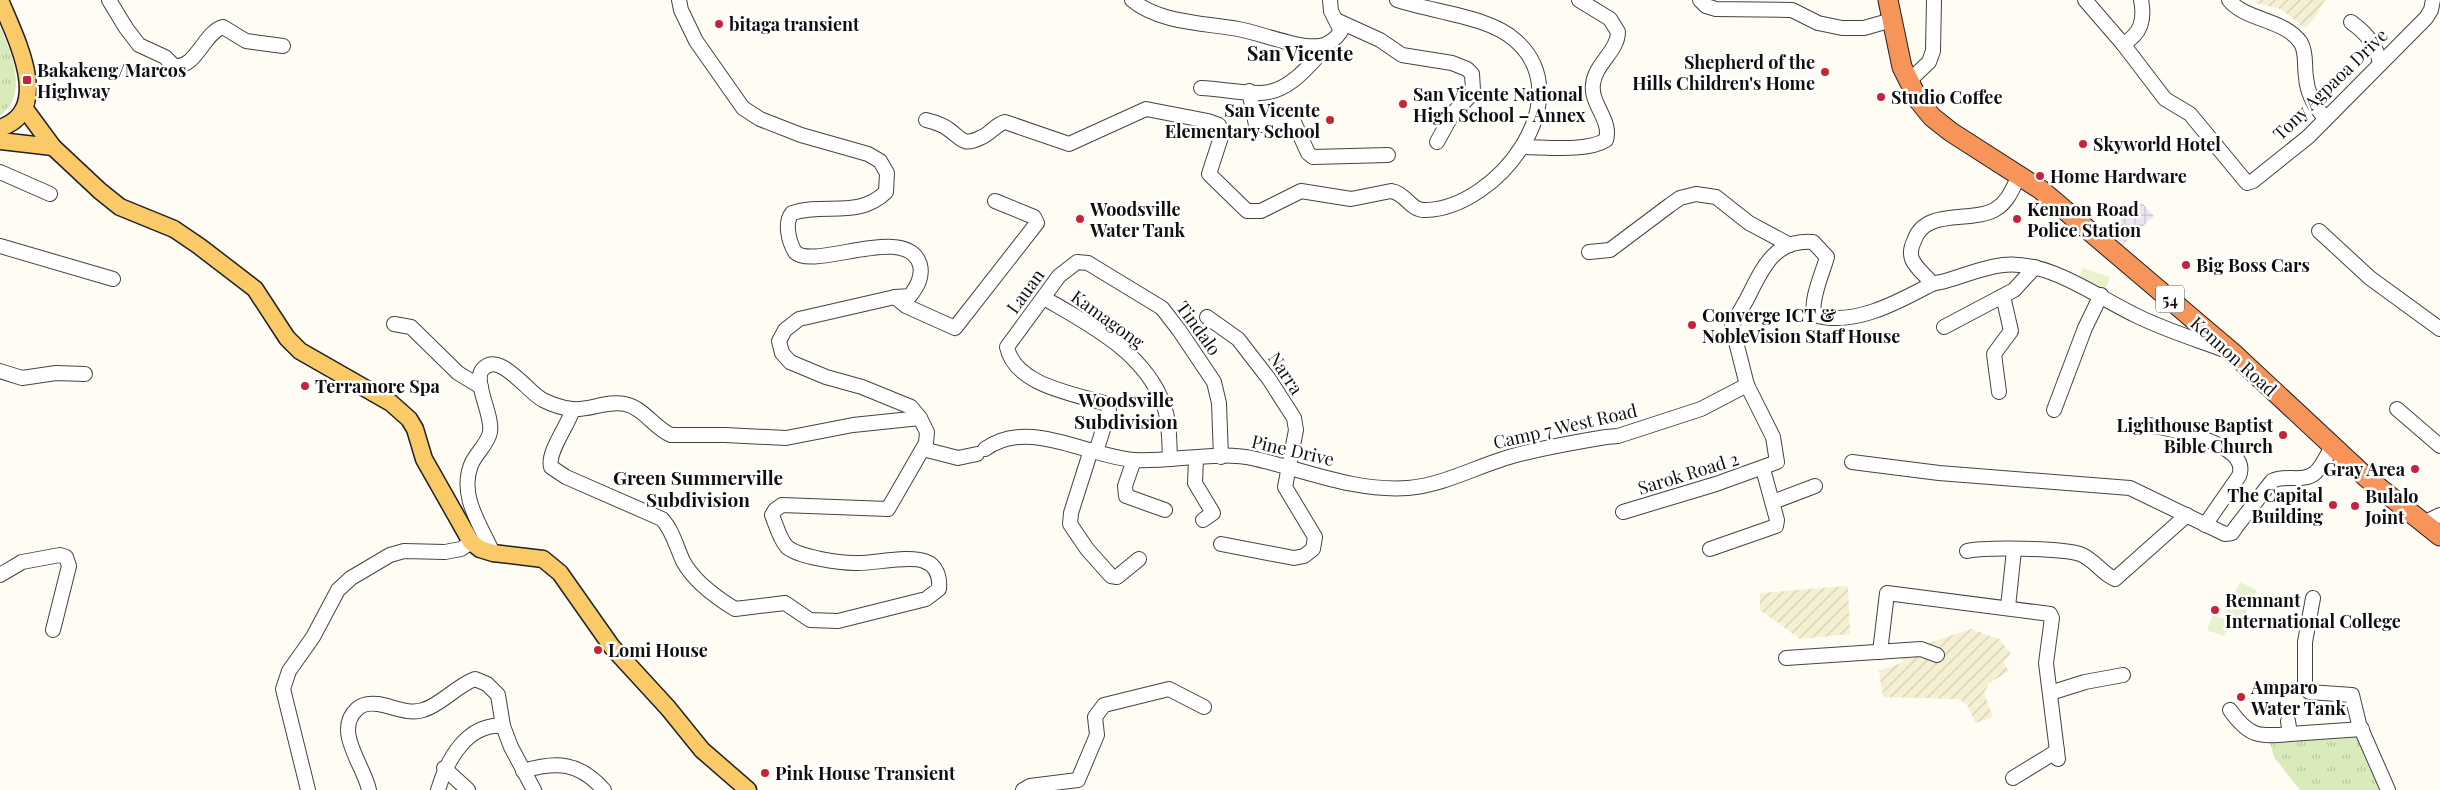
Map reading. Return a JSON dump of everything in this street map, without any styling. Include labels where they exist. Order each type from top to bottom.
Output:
[{"type":"highway","name":"Kennon Road","points":[[1888,0],[1898,50],[1908,82],[1919,101],[1939,123],[2040,188],[2233,353],[2333,446],[2433,524]]},
{"type":"main road","points":[[0,0],[22,59],[28,90],[25,109],[16,119],[0,128]]},
{"type":"main road","points":[[25,109],[53,147],[120,207],[174,230],[254,289],[287,338],[300,351],[391,403],[410,419],[424,458],[471,542],[480,549],[493,553],[543,559],[560,573],[612,647],[668,708],[702,750],[748,790]]},
{"type":"main road","points":[[0,141],[53,147]]},
{"type":"street","points":[[109,0],[139,45],[165,56],[174,66],[181,66],[189,60],[213,33],[223,27],[246,41],[283,46]]},
{"type":"street","points":[[573,410],[549,460],[551,467],[566,477],[662,519],[669,527],[684,562],[713,593],[734,609],[785,603],[810,620],[838,621],[926,599],[939,589],[940,578],[935,568],[924,560],[854,563],[800,554],[784,543],[772,515],[782,505],[888,509],[923,449],[926,443],[927,432],[920,418],[907,405],[862,387],[826,377],[790,362],[782,353],[779,341],[785,330],[799,319],[895,297],[910,296],[920,282],[920,266],[913,254],[903,248],[878,248],[802,256],[792,249],[788,227],[789,216],[798,211],[853,208],[873,204],[886,192],[886,173],[880,161],[854,148],[801,135],[749,113],[696,41],[678,0]]},
{"type":"street","points":[[1132,0],[1162,15],[1183,21],[1238,29],[1295,43],[1318,46],[1329,44]]},
{"type":"street","points":[[1201,88],[1261,93],[1284,85],[1298,76],[1341,31],[1331,11],[1330,0]]},
{"type":"street","points":[[926,120],[949,129],[960,141],[969,142],[984,136],[997,124],[1005,122],[1069,144],[1146,109],[1208,120],[1218,125],[1222,134],[1209,174],[1247,210],[1255,212],[1268,208],[1285,197],[1301,191],[1351,199],[1391,191],[1397,192],[1417,209],[1425,210],[1450,206],[1468,198],[1505,171],[1523,147],[1535,121],[1539,101],[1535,70],[1526,51],[1515,40],[1488,26],[1397,0]]},
{"type":"street","points":[[1523,147],[1587,146],[1599,144],[1606,140],[1607,125],[1600,112],[1592,86],[1596,74],[1616,42],[1618,32],[1610,19],[1579,0]]},
{"type":"street","points":[[1700,0],[1706,6],[1716,10],[1792,10],[1818,23],[1830,26],[1864,28],[1892,20]]},
{"type":"street","points":[[1908,82],[1929,62],[1933,51],[1934,0]]},
{"type":"street","name":"Tony Agpaoa Drive","points":[[2086,0],[2165,99],[2190,114],[2248,183],[2308,137],[2426,18],[2431,10],[2433,0]]},
{"type":"street","points":[[2123,44],[2133,38],[2140,28],[2143,12],[2141,0]]},
{"type":"street","points":[[2229,0],[2238,8],[2266,20],[2298,40],[2305,57],[2308,88],[2319,111],[2325,118]]},
{"type":"street","points":[[1336,20],[1380,40],[1402,54],[1452,63],[1467,69],[1472,74],[1473,90],[1471,95],[1453,113],[1437,142]]},
{"type":"street","points":[[2351,22],[2371,39],[2377,49],[2380,63]]},
{"type":"street","points":[[1249,92],[1256,125],[1261,126],[1286,119],[1294,120],[1308,153],[1313,157],[1388,154]]},
{"type":"street","points":[[0,172],[50,194]]},
{"type":"street","points":[[1932,284],[1912,259],[1911,249],[1919,230],[1927,223],[1977,215],[1994,210],[2008,197],[2020,174]]},
{"type":"street","points":[[2008,197],[2040,188]]},
{"type":"street","points":[[1589,252],[1610,250],[1680,198],[1696,194],[1716,197],[1749,223],[1790,245]]},
{"type":"street","points":[[895,297],[906,306],[955,328],[1037,223],[1034,217],[995,201]]},
{"type":"street","points":[[2319,231],[2370,278],[2440,329]]},
{"type":"street","points":[[1710,549],[1776,526],[1777,520],[1773,502],[1763,469],[1777,462],[1777,450],[1747,384],[1732,326],[1762,267],[1776,253],[1790,245],[1802,241],[1813,242],[1827,257],[1813,301],[1813,310],[1815,315],[1828,319],[1851,316],[1884,307],[1916,294],[1932,284],[2003,265],[2035,266],[2101,295],[2133,314],[2233,353]]},
{"type":"street","points":[[0,246],[113,279]]},
{"type":"street","name":"Lauan","points":[[1084,262],[1077,262],[1066,269],[1008,346],[1009,353],[1022,369],[1050,387],[1106,404],[1109,410],[1094,451]]},
{"type":"street","name":"Tindalo","points":[[1084,262],[1162,308],[1179,330],[1214,382],[1219,403],[1221,457]]},
{"type":"street","points":[[1944,327],[2014,290],[2035,266]]},
{"type":"street","points":[[2054,410],[2085,328],[2101,295]]},
{"type":"street","points":[[1999,392],[1994,354],[2011,331],[2003,296]]},
{"type":"street","name":"Kamagong","points":[[1044,298],[1093,327],[1137,362],[1156,386],[1169,427],[1170,459]]},
{"type":"street","name":"Narra","points":[[1207,317],[1238,339],[1269,379],[1294,418],[1296,430],[1287,468],[1285,487],[1315,537],[1313,549],[1304,556],[1294,558],[1221,544]]},
{"type":"street","points":[[394,324],[411,328],[458,373],[481,387]]},
{"type":"street","points":[[493,553],[468,502],[466,482],[471,463],[490,434],[490,420],[479,380],[483,370],[490,366],[498,365],[507,368],[533,394],[573,410],[615,403],[626,404],[649,417],[664,432],[671,435],[786,438],[853,425],[920,418]]},
{"type":"street","points":[[0,370],[22,378],[56,373],[85,374]]},
{"type":"street","name":"Camp 7 West Road","points":[[1388,489],[1410,488],[1434,482],[1517,455],[1606,436],[1618,436],[1701,409],[1747,384]]},
{"type":"street","points":[[2397,409],[2440,446]]},
{"type":"street","points":[[2149,425],[2214,444],[2232,452],[2239,460],[2242,470],[2239,476],[2205,525]]},
{"type":"street","name":"Pine Drive","points":[[923,449],[958,458],[981,451],[996,442],[1019,436],[1071,444],[1134,460],[1221,457],[1254,458],[1287,468],[1388,489]]},
{"type":"street","points":[[1852,462],[1939,473],[2130,488],[2221,534],[2232,532],[2272,481],[2278,478],[2311,476],[2317,472],[2333,446]]},
{"type":"street","points":[[1094,451],[1071,513],[1070,524],[1087,549],[1111,576],[1117,577],[1140,559]]},
{"type":"street","points":[[1196,458],[1195,483],[1213,513],[1203,520]]},
{"type":"street","points":[[1134,460],[1125,486],[1126,496],[1165,510]]},
{"type":"street","name":"Sarok Road 2","points":[[1624,512],[1763,469]]},
{"type":"street","points":[[1773,502],[1814,486]]},
{"type":"street","points":[[1967,551],[1983,548],[2058,550],[2079,554],[2101,567],[2111,577],[2117,578],[2188,516]]},
{"type":"street","points":[[308,790],[283,689],[289,671],[313,636],[338,590],[370,565],[390,555],[404,551],[445,552],[461,549],[471,542]]},
{"type":"street","points":[[2008,606],[2014,550]]},
{"type":"street","points":[[0,575],[22,562],[60,554],[66,556],[69,566],[53,630]]},
{"type":"street","points":[[1880,652],[1887,593],[1978,606],[2008,606],[2049,613],[2052,616],[2047,649],[2050,693],[2058,755],[2014,778]]},
{"type":"street","points":[[2314,598],[2305,642],[2305,687],[2309,692],[2352,695],[2362,728],[2388,790]]},
{"type":"street","points":[[1786,658],[1921,649],[1937,655]]},
{"type":"street","points":[[2050,693],[2085,682],[2123,676]]},
{"type":"street","points":[[369,790],[347,733],[348,721],[359,707],[365,704],[377,704],[398,710],[423,710],[442,699],[455,688],[475,679],[487,684],[498,695],[503,726],[523,771],[534,790]]},
{"type":"street","points":[[1023,790],[1030,786],[1078,780],[1096,735],[1095,717],[1104,705],[1169,688],[1204,707]]},
{"type":"street","points":[[2230,710],[2243,726],[2263,737],[2289,728],[2362,728]]},
{"type":"street","points":[[438,790],[444,768],[454,752],[479,730],[495,725],[503,726]]},
{"type":"street","points":[[523,771],[545,764],[560,764],[584,771],[604,790]]},
{"type":"street","points":[[444,768],[468,790]]},
{"type":"shaded area","points":[[2257,0],[2325,0],[2313,21],[2305,28],[2281,9],[2255,3]]},
{"type":"shaded area","points":[[2142,203],[2154,216],[2120,247],[2104,233]]},
{"type":"shaded area","points":[[1848,586],[1850,634],[1800,639],[1760,610],[1760,593]]},
{"type":"shaded area","points":[[1971,629],[1999,639],[2011,654],[2003,662],[2009,671],[1989,683],[1984,693],[1993,717],[1975,723],[1968,706],[1959,699],[1883,697],[1879,671],[1904,662],[1902,652]]},
{"type":"green space","points":[[0,27],[13,61],[16,85],[14,97],[9,107],[0,116]]},
{"type":"green space","points":[[2083,268],[2110,277],[2105,292],[2078,283]]},
{"type":"green space","points":[[2240,582],[2257,590],[2242,621],[2224,613]]},
{"type":"green space","points":[[2213,615],[2230,621],[2224,636],[2207,630]]},
{"type":"green space","points":[[2363,731],[2381,790],[2300,790],[2274,757],[2269,739]]},
{"type":"place","name":"bitaga transient","points":[[719,24]]},
{"type":"place","name":"Shepherd of the Hills Children's Home","points":[[1825,72]]},
{"type":"place","name":"Bakakeng/Marcos Highway","points":[[27,80]]},
{"type":"place","name":"Studio Coffee","points":[[1881,97]]},
{"type":"place","name":"San Vicente National High School – Annex","points":[[1403,104]]},
{"type":"place","name":"San Vicente Elementary School","points":[[1330,120]]},
{"type":"place","name":"Skyworld Hotel","points":[[2083,144]]},
{"type":"place","name":"Home Hardware","points":[[2040,176]]},
{"type":"place","name":"Woodsville Water Tank","points":[[1080,219]]},
{"type":"place","name":"Kennon Road Police Station","points":[[2017,219]]},
{"type":"place","name":"Big Boss Cars","points":[[2186,265]]},
{"type":"place","name":"Converge ICT & NobleVision Staff House","points":[[1692,325]]},
{"type":"place","name":"Terramore Spa","points":[[305,386]]},
{"type":"place","name":"Lighthouse Baptist Bible Church","points":[[2283,435]]},
{"type":"place","name":"Gray Area","points":[[2415,469]]},
{"type":"place","name":"The Capital Building","points":[[2333,505]]},
{"type":"place","name":"Bulalo Joint","points":[[2355,506]]},
{"type":"place","name":"Remnant International College","points":[[2215,610]]},
{"type":"place","name":"Lomi House","points":[[598,650]]},
{"type":"place","name":"Amparo Water Tank","points":[[2241,697]]},
{"type":"place","name":"Pink House Transient","points":[[765,773]]},
{"type":"district","name":"San Vicente","points":[[1300,52]]},
{"type":"district","name":"Woodsville Subdivision","points":[[1126,410]]},
{"type":"district","name":"Green Summerville Subdivision","points":[[698,488]]}]
